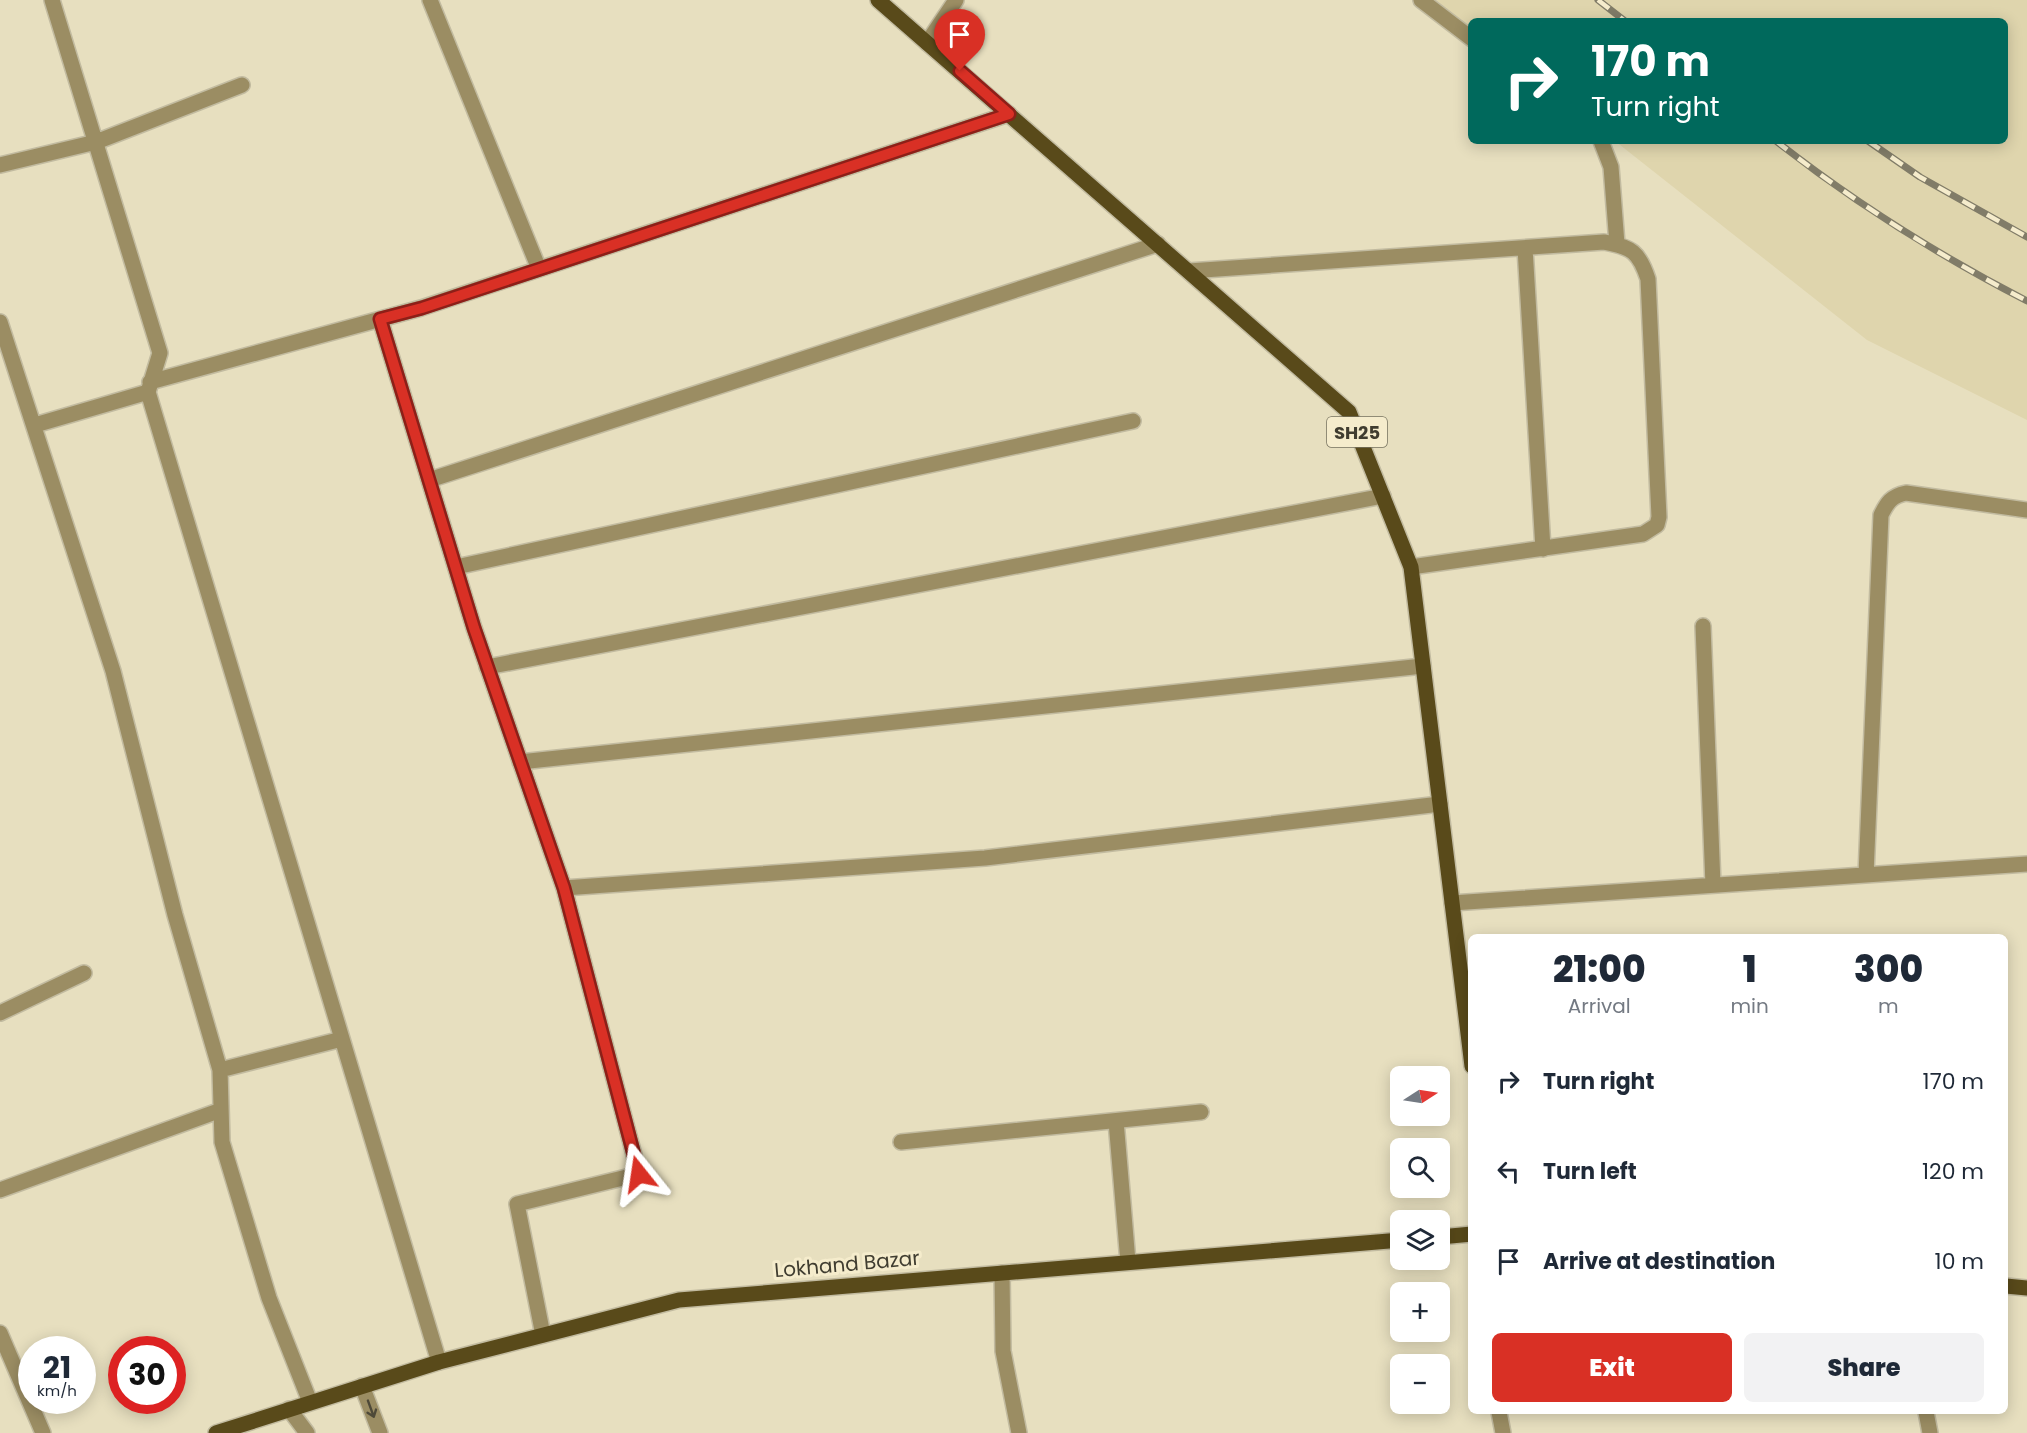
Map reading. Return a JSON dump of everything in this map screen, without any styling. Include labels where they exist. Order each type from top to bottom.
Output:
[{"type":"main road","name":"SH25","points":[[878,0],[1349,412],[1411,567],[1468,1033]]},
{"type":"main road","points":[[1450,1236],[1468,1237]]},
{"type":"main road","name":"Lokhand Bazar","points":[[216,1433],[439,1362],[679,1300],[1390,1241]]},
{"type":"main road","points":[[2008,1286],[2027,1288]]},
{"type":"street","points":[[52,0],[160,353],[149,387],[439,1362]]},
{"type":"street","points":[[430,0],[540,269]]},
{"type":"street","points":[[927,43],[956,0]]},
{"type":"street","points":[[1421,0],[1468,36]]},
{"type":"street","points":[[0,165],[96,142],[242,85]]},
{"type":"street","points":[[35,425],[149,387],[540,269],[1009,114]]},
{"type":"street","points":[[1602,144],[1611,167],[1617,244]]},
{"type":"street","points":[[1189,271],[1604,242],[1630,249],[1641,258],[1648,279],[1659,517],[1657,525],[1643,534],[1411,567]]},
{"type":"street","points":[[429,480],[1158,244]]},
{"type":"street","points":[[1525,248],[1543,549]]},
{"type":"street","points":[[380,319],[487,667],[564,888],[639,1174],[517,1204],[543,1335]]},
{"type":"street","points":[[0,322],[7,366],[35,425],[113,671],[175,915],[220,1070],[222,1142],[269,1298],[310,1402]]},
{"type":"street","points":[[456,567],[1133,421]]},
{"type":"street","points":[[1866,875],[1881,515],[1887,502],[1896,495],[1906,493],[2027,510]]},
{"type":"street","points":[[487,667],[1383,496]]},
{"type":"street","points":[[1703,626],[1713,885]]},
{"type":"street","points":[[520,762],[1423,666]]},
{"type":"street","points":[[564,888],[985,858],[1440,804]]},
{"type":"street","points":[[1452,903],[2027,864]]},
{"type":"street","points":[[0,1013],[84,973]]},
{"type":"street","points":[[220,1070],[342,1039]]},
{"type":"street","points":[[0,1190],[221,1110]]},
{"type":"street","points":[[901,1142],[1201,1112]]},
{"type":"street","points":[[1116,1120],[1128,1262]]},
{"type":"street","points":[[1002,1273],[1003,1352],[1019,1433]]},
{"type":"street","points":[[0,1333],[44,1433]]},
{"type":"street","points":[[363,1386],[380,1433]]},
{"type":"street","points":[[289,1409],[307,1433]]},
{"type":"street","points":[[1499,1414],[1503,1433]]},
{"type":"street","points":[[1926,1414],[1930,1433]]},
{"type":"shaded area","points":[[1432,0],[2027,0],[2027,420],[1867,340],[1619,144],[2008,144],[2008,18],[1468,18],[1468,28]]},
{"type":"railway","points":[[1598,0],[1621,18]]},
{"type":"railway","points":[[1780,144],[1836,186],[1898,227],[2027,301]]},
{"type":"railway","points":[[1872,144],[1920,177],[2027,237]]},
{"type":"route","points":[[639,1174],[564,888],[474,628],[380,319],[422,308],[1009,114],[960,71]]}]
